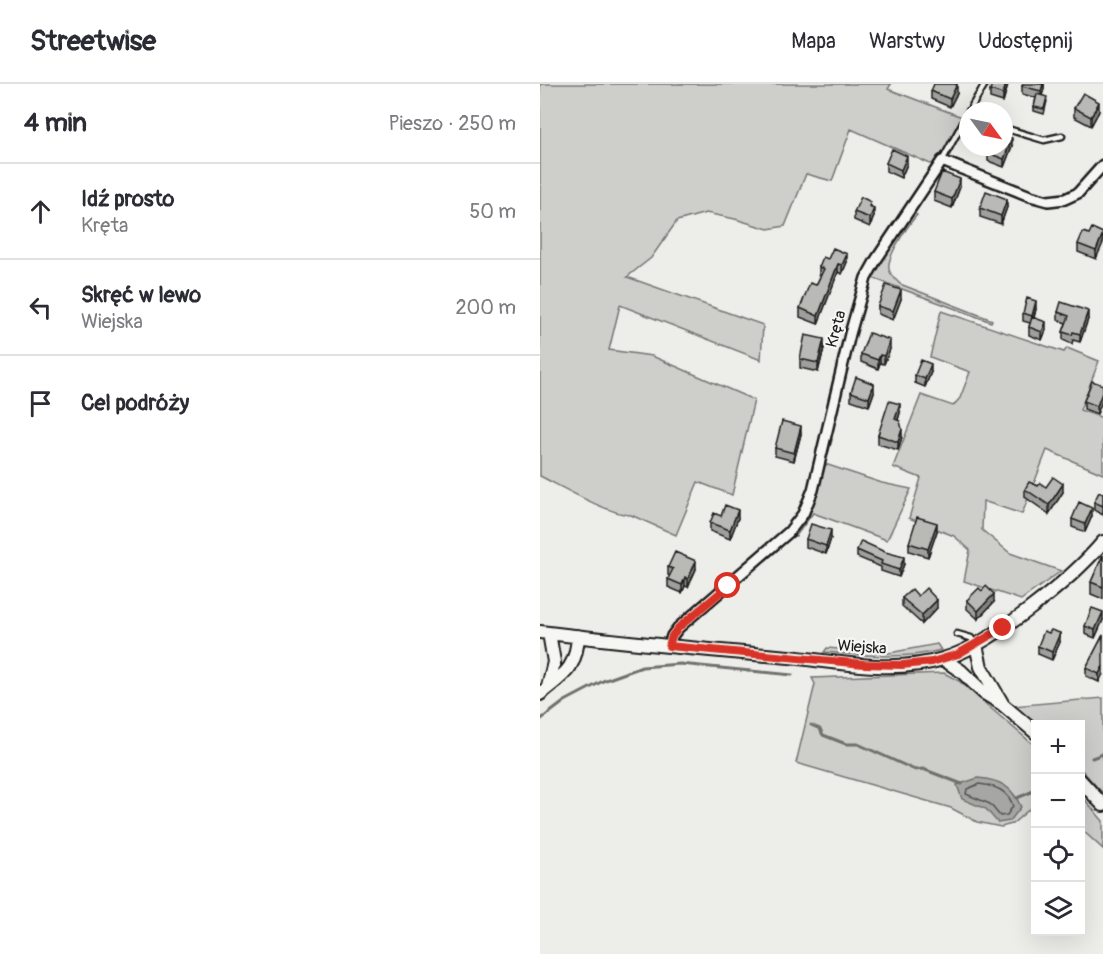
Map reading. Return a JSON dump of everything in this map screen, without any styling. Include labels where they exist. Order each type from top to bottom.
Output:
[{"type":"street","points":[[942,161],[1048,201],[1065,199],[1078,193],[1103,165]]},
{"type":"street","name":"Kręta","points":[[669,646],[678,628],[789,532],[804,514],[816,479],[830,412],[866,278],[942,161]]},
{"type":"street","name":"Wiejska","points":[[544,633],[876,665],[907,665],[943,659],[976,645],[1003,628],[1046,595],[1082,564],[1103,542]]},
{"type":"street","points":[[544,633],[554,662],[544,691]]},
{"type":"street","points":[[544,691],[567,673],[576,653],[578,636]]},
{"type":"street","points":[[976,645],[981,667],[1002,704]]},
{"type":"street","points":[[943,659],[961,671],[984,693],[1002,704],[1031,729]]},
{"type":"street","points":[[1085,785],[1103,805]]},
{"type":"lane","points":[[975,102],[985,84]]},
{"type":"lane","points":[[942,161],[959,131]]},
{"type":"lane","points":[[1013,131],[1044,140],[1062,136]]},
{"type":"lane","points":[[957,634],[973,639],[976,645]]},
{"type":"shaded area","points":[[540,84],[891,84],[888,89],[959,116],[959,122],[935,166],[851,129],[832,181],[806,174],[785,226],[768,229],[706,213],[677,221],[651,258],[627,277],[763,325],[761,360],[620,305],[609,350],[652,356],[754,400],[732,495],[698,482],[676,535],[631,515],[598,505],[540,476]]},
{"type":"shaded area","points":[[912,213],[917,215],[891,257],[889,269],[892,275],[900,284],[992,320],[991,322],[870,277]]},
{"type":"shaded area","points":[[941,311],[1064,352],[1067,348],[1099,361],[1080,410],[1103,418],[1103,474],[1047,450],[1022,514],[983,501],[982,530],[1010,553],[1061,571],[1021,600],[964,581],[970,550],[954,536],[909,518],[921,478],[893,467],[921,395],[953,406],[960,398],[970,372],[930,357]]},
{"type":"shaded area","points":[[832,440],[825,464],[882,483],[911,489],[887,540],[813,513],[796,536],[790,536],[828,442]]},
{"type":"shaded area","points":[[937,644],[941,650],[912,655],[883,656],[824,652],[827,648],[889,653]]},
{"type":"shaded area","points":[[944,673],[959,681],[1031,743],[1031,808],[1012,824],[1001,827],[977,822],[951,808],[796,763],[815,684],[812,678]]},
{"type":"shaded area","points":[[1103,698],[1103,794],[1085,774],[1085,720],[1031,720],[1031,723],[1012,706]]},
{"type":"shaded area","points":[[1085,800],[1103,821],[1103,849],[1085,833]]},
{"type":"water","points":[[978,778],[993,780],[1004,785],[1014,794],[1021,807],[1010,821],[998,823],[986,809],[962,799],[957,785]]},
{"type":"building","points":[[934,84],[957,84],[950,99],[931,91]]},
{"type":"building","points":[[992,84],[1006,84],[1003,94],[990,90]]},
{"type":"building","points":[[1023,84],[1043,84],[1041,91],[1022,86]]},
{"type":"building","points":[[1083,93],[1099,102],[1091,117],[1074,108]]},
{"type":"building","points":[[1037,94],[1047,97],[1044,109],[1034,107]]},
{"type":"building","points":[[892,149],[907,156],[901,170],[886,163]]},
{"type":"building","points":[[942,172],[960,179],[952,199],[934,192]]},
{"type":"building","points":[[986,191],[1007,199],[1001,216],[980,208]]},
{"type":"building","points":[[861,197],[871,202],[869,206],[874,208],[870,218],[854,212]]},
{"type":"building","points":[[1092,228],[1103,233],[1096,251],[1078,244],[1083,232],[1089,234]]},
{"type":"building","points":[[833,248],[847,254],[842,265],[838,264],[818,316],[800,308],[810,283],[816,285],[824,269],[819,267],[823,257],[828,259]]},
{"type":"building","points":[[886,285],[901,290],[893,311],[878,306]]},
{"type":"building","points":[[1027,298],[1036,301],[1032,316],[1023,313]]},
{"type":"building","points":[[1061,302],[1088,311],[1080,334],[1073,332],[1072,335],[1063,332],[1069,316],[1058,312]]},
{"type":"building","points":[[1032,317],[1046,322],[1042,332],[1029,327]]},
{"type":"building","points":[[869,333],[890,340],[884,356],[880,355],[878,360],[861,354]]},
{"type":"building","points":[[805,335],[824,339],[818,363],[800,359]]},
{"type":"building","points":[[921,360],[931,364],[925,379],[915,375]]},
{"type":"building","points":[[856,377],[874,384],[869,398],[851,392]]},
{"type":"building","points":[[1092,381],[1103,385],[1097,406],[1084,401]]},
{"type":"building","points":[[889,401],[900,404],[895,419],[900,421],[902,429],[898,442],[878,435]]},
{"type":"building","points":[[782,421],[801,426],[794,453],[775,448]]},
{"type":"building","points":[[1053,477],[1063,484],[1049,505],[1025,489],[1029,482],[1038,486],[1040,483],[1046,487]]},
{"type":"building","points":[[1099,492],[1103,494],[1103,506],[1094,502]]},
{"type":"building","points":[[1079,502],[1092,508],[1085,524],[1072,519]]},
{"type":"building","points":[[725,505],[738,510],[730,530],[710,523],[714,513],[721,516]]},
{"type":"building","points":[[917,517],[937,523],[928,549],[909,543]]},
{"type":"building","points":[[811,524],[831,530],[826,546],[806,539]]},
{"type":"building","points":[[861,541],[885,552],[904,557],[899,570],[881,564],[882,561],[857,550]]},
{"type":"building","points":[[675,552],[696,561],[688,579],[685,577],[682,585],[668,579],[673,569],[668,567]]},
{"type":"building","points":[[1103,555],[1103,587],[1091,582]]},
{"type":"building","points":[[986,586],[994,594],[978,611],[967,600],[979,588],[982,591]]},
{"type":"building","points":[[926,588],[937,600],[922,615],[902,598],[912,589],[918,596]]},
{"type":"building","points":[[1092,608],[1103,612],[1095,630],[1085,626]]},
{"type":"building","points":[[1051,630],[1060,633],[1052,652],[1038,646],[1044,631],[1049,633]]},
{"type":"building","points":[[1103,635],[1103,666],[1099,674],[1086,668]]},
{"type":"waterway","points":[[540,720],[565,701],[603,681],[642,667],[680,664],[792,675]]},
{"type":"waterway","points":[[811,725],[820,729],[823,735],[846,744],[858,744],[915,770],[923,769],[962,784]]},
{"type":"waterway","points":[[1092,758],[1103,754]]},
{"type":"waterway","points":[[1017,798],[1031,792]]},
{"type":"route","points":[[728,586],[678,628],[669,646],[891,666],[932,662],[958,654],[1003,628]]}]
